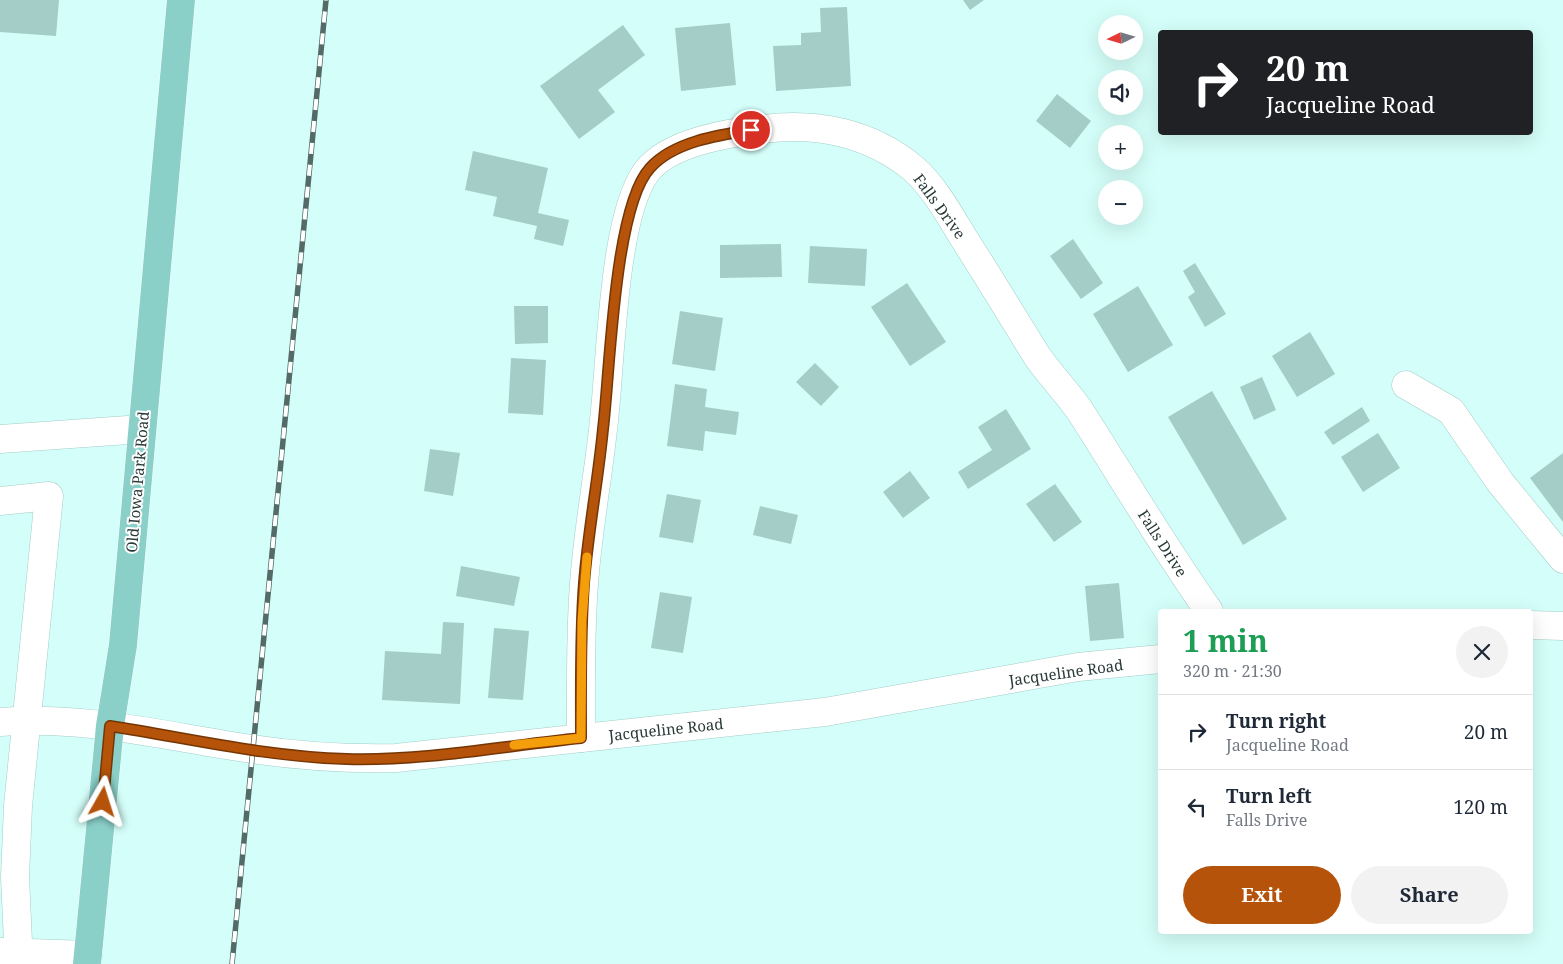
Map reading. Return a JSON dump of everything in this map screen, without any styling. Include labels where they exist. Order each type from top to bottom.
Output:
[{"type":"main road","name":"Old Iowa Park Road","points":[[88,960],[110,726],[123,645],[181,0]]},
{"type":"street","name":"Falls Drive","points":[[581,738],[584,582],[603,431],[620,258],[630,208],[638,186],[649,168],[661,158],[719,135],[806,126],[833,130],[862,138],[914,169],[953,220],[1039,359],[1077,408],[1178,568],[1208,609]]},
{"type":"street","points":[[1406,385],[1451,411],[1500,482],[1563,559]]},
{"type":"street","points":[[0,439],[142,429]]},
{"type":"street","points":[[0,501],[49,496],[18,806],[13,956],[88,960]]},
{"type":"street","points":[[1533,625],[1563,626]]},
{"type":"street","name":"Jacqueline Road","points":[[0,722],[27,720],[110,726],[253,749],[345,759],[396,758],[825,712],[1078,667],[1158,660]]},
{"type":"building","points":[[0,0],[59,0],[56,36],[0,32]]},
{"type":"building","points":[[963,0],[984,0],[970,10]]},
{"type":"building","points":[[847,7],[851,86],[776,91],[773,46],[801,45],[801,33],[821,32],[820,8]]},
{"type":"building","points":[[730,23],[736,85],[681,91],[675,28]]},
{"type":"building","points":[[623,25],[645,55],[598,90],[615,112],[579,139],[540,86]]},
{"type":"building","points":[[1057,94],[1091,121],[1070,148],[1036,121]]},
{"type":"building","points":[[473,151],[548,168],[538,213],[569,220],[563,246],[534,239],[537,226],[493,216],[497,197],[465,190]]},
{"type":"building","points":[[1073,239],[1103,283],[1081,299],[1050,256]]},
{"type":"building","points":[[781,244],[782,277],[720,278],[720,245]]},
{"type":"building","points":[[810,246],[867,249],[865,286],[808,283]]},
{"type":"building","points":[[1195,263],[1226,314],[1205,327],[1188,297],[1195,292],[1183,271]]},
{"type":"building","points":[[907,283],[946,342],[910,366],[871,307]]},
{"type":"building","points":[[1138,286],[1173,345],[1128,372],[1093,314]]},
{"type":"building","points":[[514,306],[548,306],[548,343],[515,344]]},
{"type":"building","points":[[680,311],[723,318],[715,371],[672,364]]},
{"type":"building","points":[[1310,332],[1335,374],[1297,397],[1272,356]]},
{"type":"building","points":[[511,358],[546,360],[543,415],[508,413]]},
{"type":"building","points":[[815,363],[839,387],[821,406],[796,382]]},
{"type":"building","points":[[1262,377],[1276,410],[1254,420],[1240,387]]},
{"type":"building","points":[[675,384],[707,389],[705,407],[739,412],[736,435],[705,431],[703,451],[667,446]]},
{"type":"building","points":[[1212,391],[1287,519],[1243,545],[1168,417]]},
{"type":"building","points":[[1362,407],[1370,421],[1333,445],[1324,432]]},
{"type":"building","points":[[1006,409],[1031,449],[968,489],[958,472],[992,450],[978,427]]},
{"type":"building","points":[[1378,433],[1400,468],[1363,492],[1341,457]]},
{"type":"building","points":[[430,449],[460,453],[453,496],[424,491]]},
{"type":"building","points":[[1563,453],[1563,522],[1530,478]]},
{"type":"building","points":[[910,471],[930,498],[903,518],[883,492]]},
{"type":"building","points":[[1055,484],[1082,522],[1054,542],[1026,504]]},
{"type":"building","points":[[667,494],[701,500],[693,543],[659,537]]},
{"type":"building","points":[[760,506],[798,515],[791,544],[753,535]]},
{"type":"building","points":[[461,566],[520,577],[514,606],[456,596]]},
{"type":"building","points":[[1119,583],[1124,638],[1090,641],[1085,586]]},
{"type":"building","points":[[660,592],[692,597],[683,653],[651,648]]},
{"type":"building","points":[[443,622],[464,623],[460,704],[382,700],[385,651],[441,654]]},
{"type":"building","points":[[494,628],[529,631],[523,700],[488,698]]},
{"type":"railway","points":[[232,964],[326,0]]},
{"type":"slow traffic","points":[[514,745],[581,738],[582,621],[587,557]]},
{"type":"route","points":[[103,802],[110,726],[253,749],[345,759],[396,758],[581,738],[584,582],[603,431],[620,258],[630,208],[638,186],[649,168],[661,158],[719,135],[751,130]]}]
